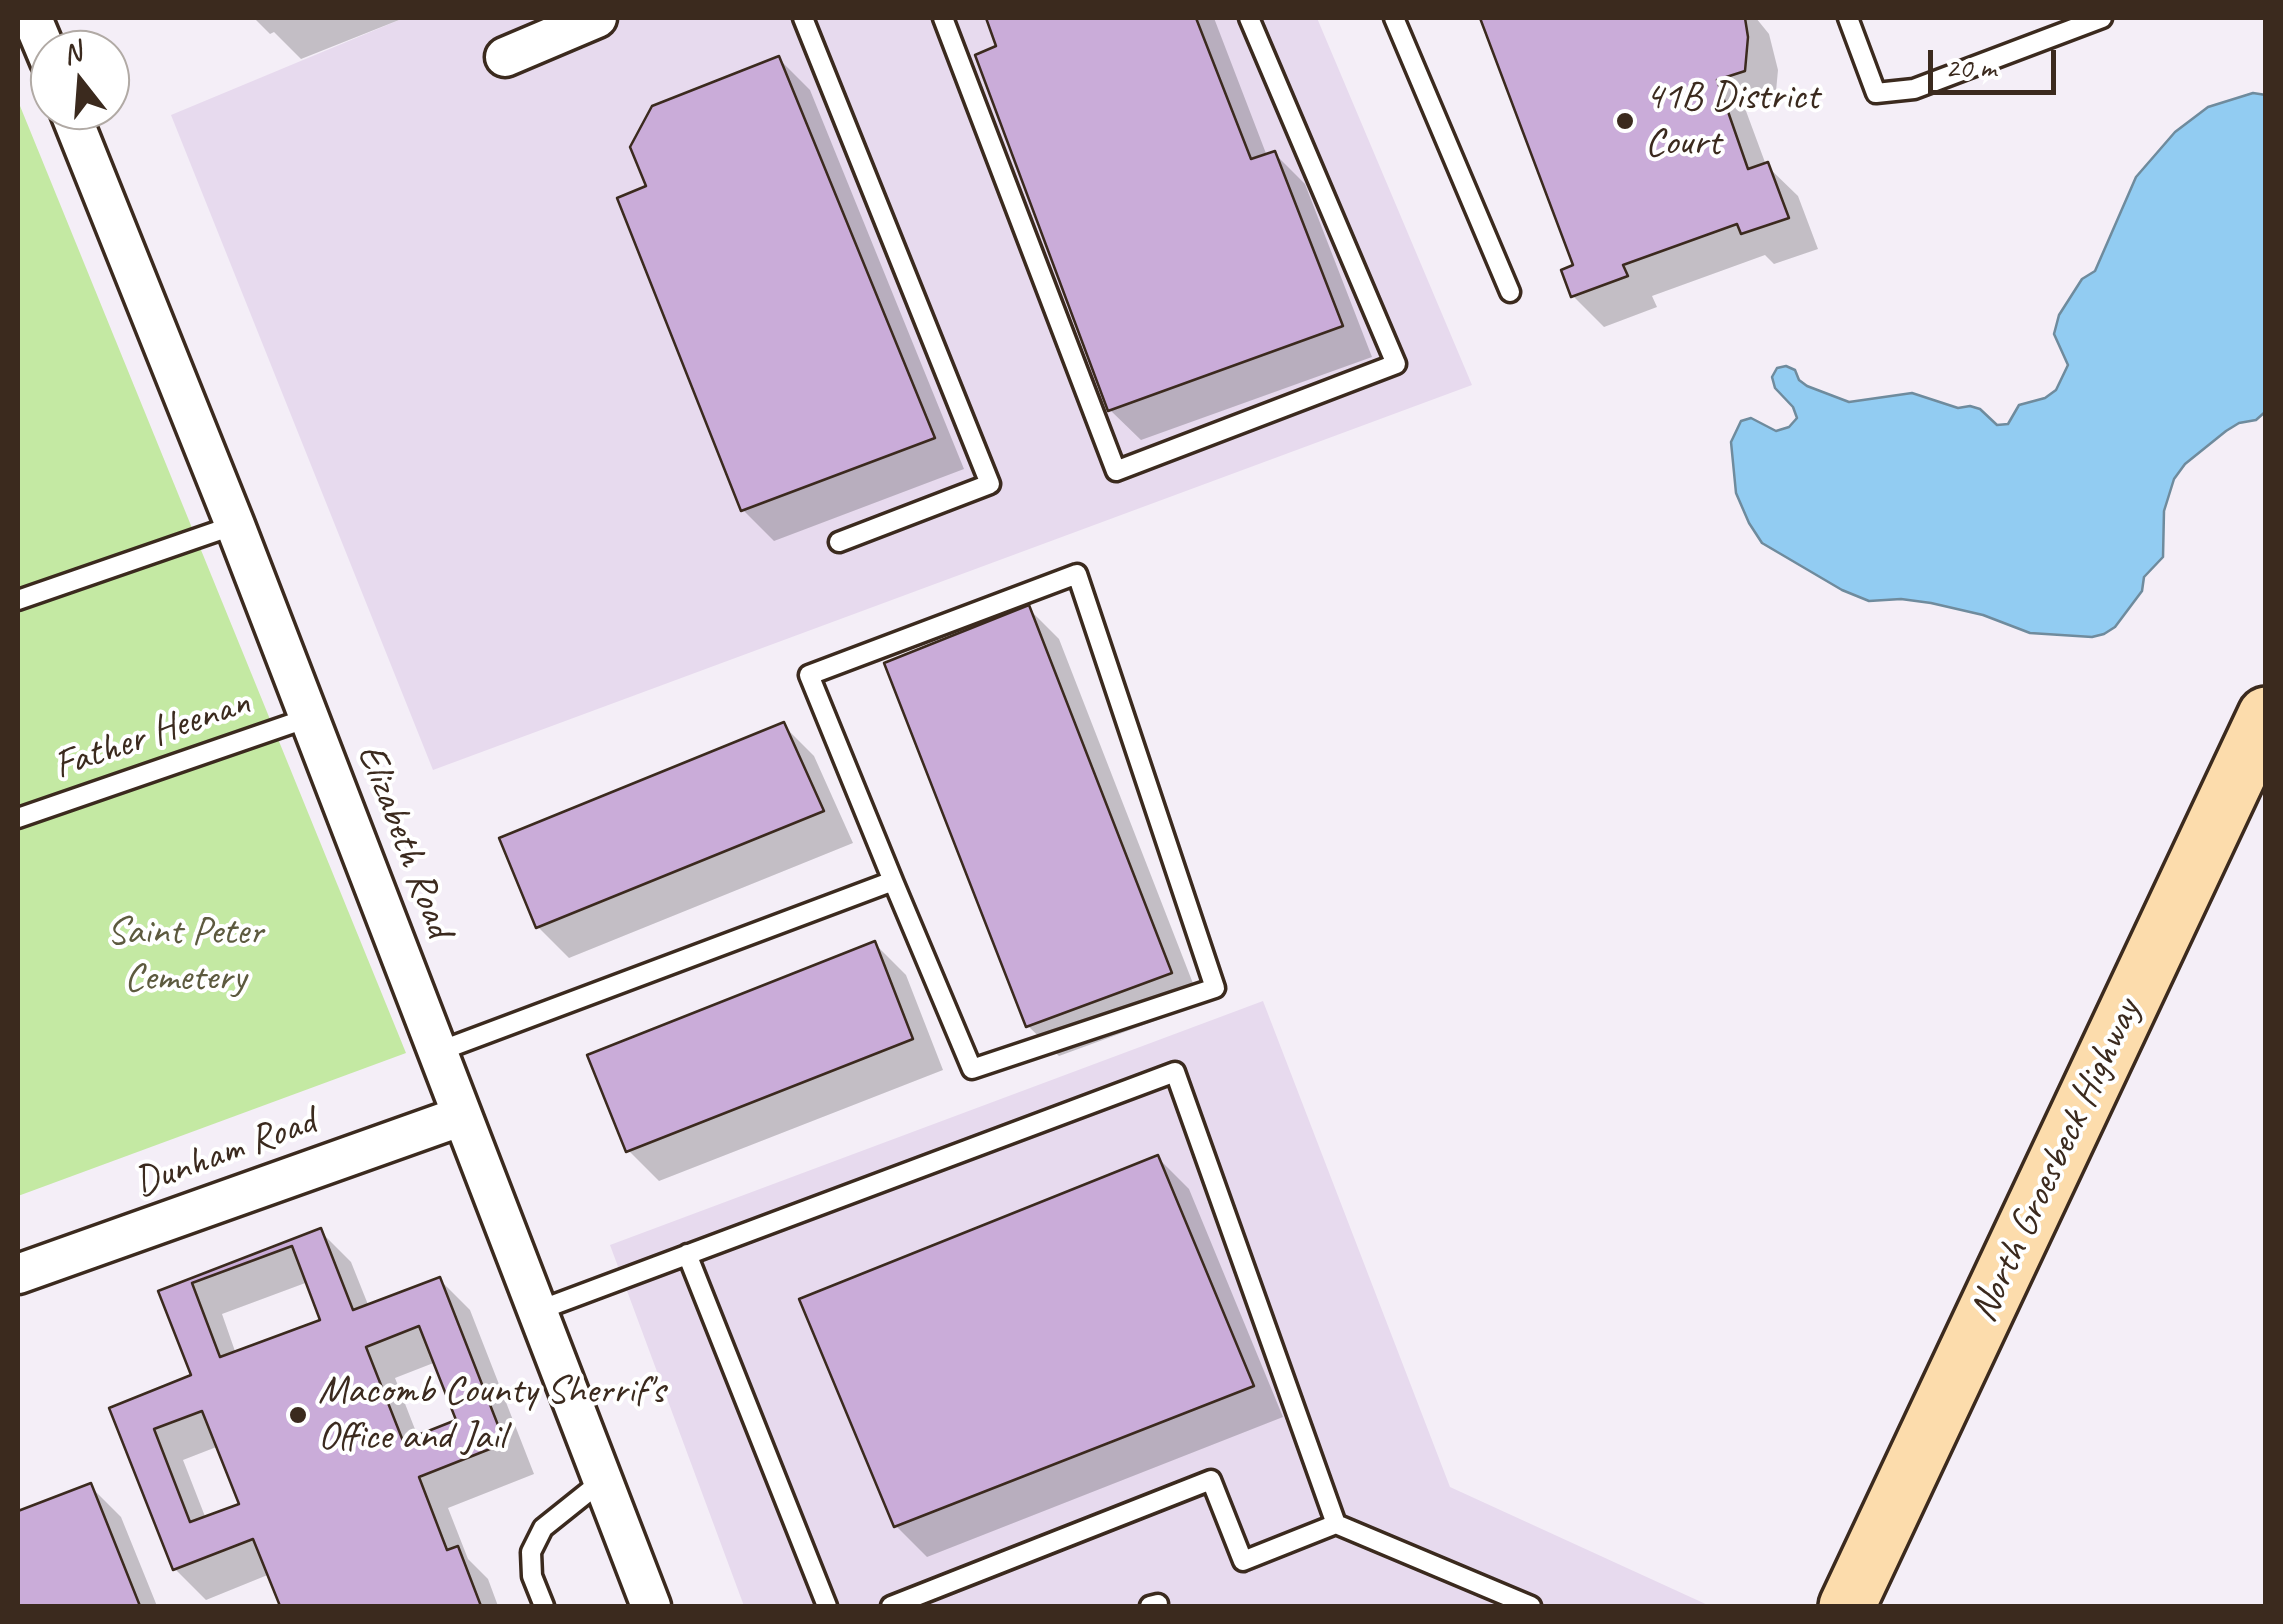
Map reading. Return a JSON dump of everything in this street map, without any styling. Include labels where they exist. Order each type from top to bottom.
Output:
[{"type":"main road","name":"North Groesbeck Highway","points":[[1847,1606],[2266,715]]},
{"type":"street","points":[[505,57],[597,18]]},
{"type":"street","name":"Elizabeth Road","points":[[78,130],[236,525],[652,1606]]},
{"type":"street","name":"Dunham Road","points":[[18,1274],[462,1116]]},
{"type":"lane","points":[[803,18],[990,484],[839,542]]},
{"type":"lane","points":[[943,18],[1116,470],[1396,364],[1249,18]]},
{"type":"lane","points":[[1394,18],[1510,292]]},
{"type":"lane","points":[[1848,18],[1876,93],[1914,89],[2102,18]]},
{"type":"lane","points":[[18,600],[236,525]]},
{"type":"lane","points":[[1077,574],[1215,988],[972,1070],[892,881],[809,675],[1077,574]]},
{"type":"lane","name":"Father Heenan","points":[[18,818],[308,718]]},
{"type":"lane","points":[[437,1052],[892,881]]},
{"type":"lane","points":[[537,1311],[1176,1072],[1336,1524]]},
{"type":"lane","points":[[687,1254],[827,1606]]},
{"type":"lane","points":[[544,1606],[532,1576],[531,1552],[543,1528],[602,1480]]},
{"type":"lane","points":[[891,1606],[1211,1480],[1242,1561],[1336,1524],[1531,1606]]},
{"type":"shaded area","points":[[404,18],[1317,18],[1472,385],[433,770],[171,115]]},
{"type":"shaded area","points":[[1263,1001],[1450,1487],[1710,1606],[744,1606],[610,1245]]},
{"type":"green space","name":"Saint Peter Cemetery","points":[[18,101],[406,1053],[18,1196]]},
{"type":"water","points":[[2253,93],[2266,95],[2265,412],[2256,420],[2239,423],[2226,431],[2185,464],[2174,479],[2164,511],[2163,557],[2144,577],[2142,591],[2115,627],[2092,637],[2030,633],[1983,615],[1931,603],[1901,599],[1869,601],[1842,590],[1762,543],[1736,493],[1731,442],[1741,421],[1751,418],[1776,431],[1789,427],[1797,418],[1793,407],[1775,388],[1772,377],[1777,368],[1795,370],[1807,386],[1849,402],[1912,393],[1958,408],[1980,409],[1997,425],[2008,424],[2019,405],[2045,398],[2056,390],[2068,365],[2054,334],[2059,315],[2082,279],[2095,271],[2136,177],[2175,132],[2208,107]]},
{"type":"building","points":[[986,18],[1196,18],[1251,159],[1275,151],[1343,326],[1108,411],[975,55],[996,46]]},
{"type":"building","name":"41B District Court","points":[[1480,18],[1745,18],[1745,71],[1717,80],[1748,169],[1768,162],[1789,218],[1741,234],[1737,224],[1623,265],[1628,276],[1571,297],[1561,270],[1573,265]]},
{"type":"building","points":[[779,56],[935,438],[741,511],[617,198],[646,186],[630,147],[652,106]]},
{"type":"building","points":[[1029,605],[1172,973],[1026,1027],[884,663]]},
{"type":"building","points":[[784,722],[824,811],[536,928],[499,838]]},
{"type":"building","points":[[875,941],[913,1039],[626,1152],[587,1055]]},
{"type":"building","points":[[1158,1155],[1254,1386],[894,1527],[799,1299]]},
{"type":"building","name":"Macomb County Sherrif's Office and Jail","points":[[321,1228],[353,1310],[440,1277],[505,1443],[419,1477],[447,1550],[458,1546],[481,1606],[280,1606],[253,1539],[173,1570],[109,1408],[191,1375],[158,1291]],"holes":[[[292,1246],[320,1320],[220,1357],[192,1283]],[[419,1326],[456,1420],[403,1441],[366,1347]],[[202,1411],[239,1504],[190,1522],[154,1429]]]},
{"type":"building","points":[[91,1483],[140,1606],[18,1606],[18,1511]]},
{"type":"place","name":"41B District Court","points":[[1625,121]]},
{"type":"place","name":"Macomb County Sherrif's Office and Jail","points":[[298,1415]]}]
